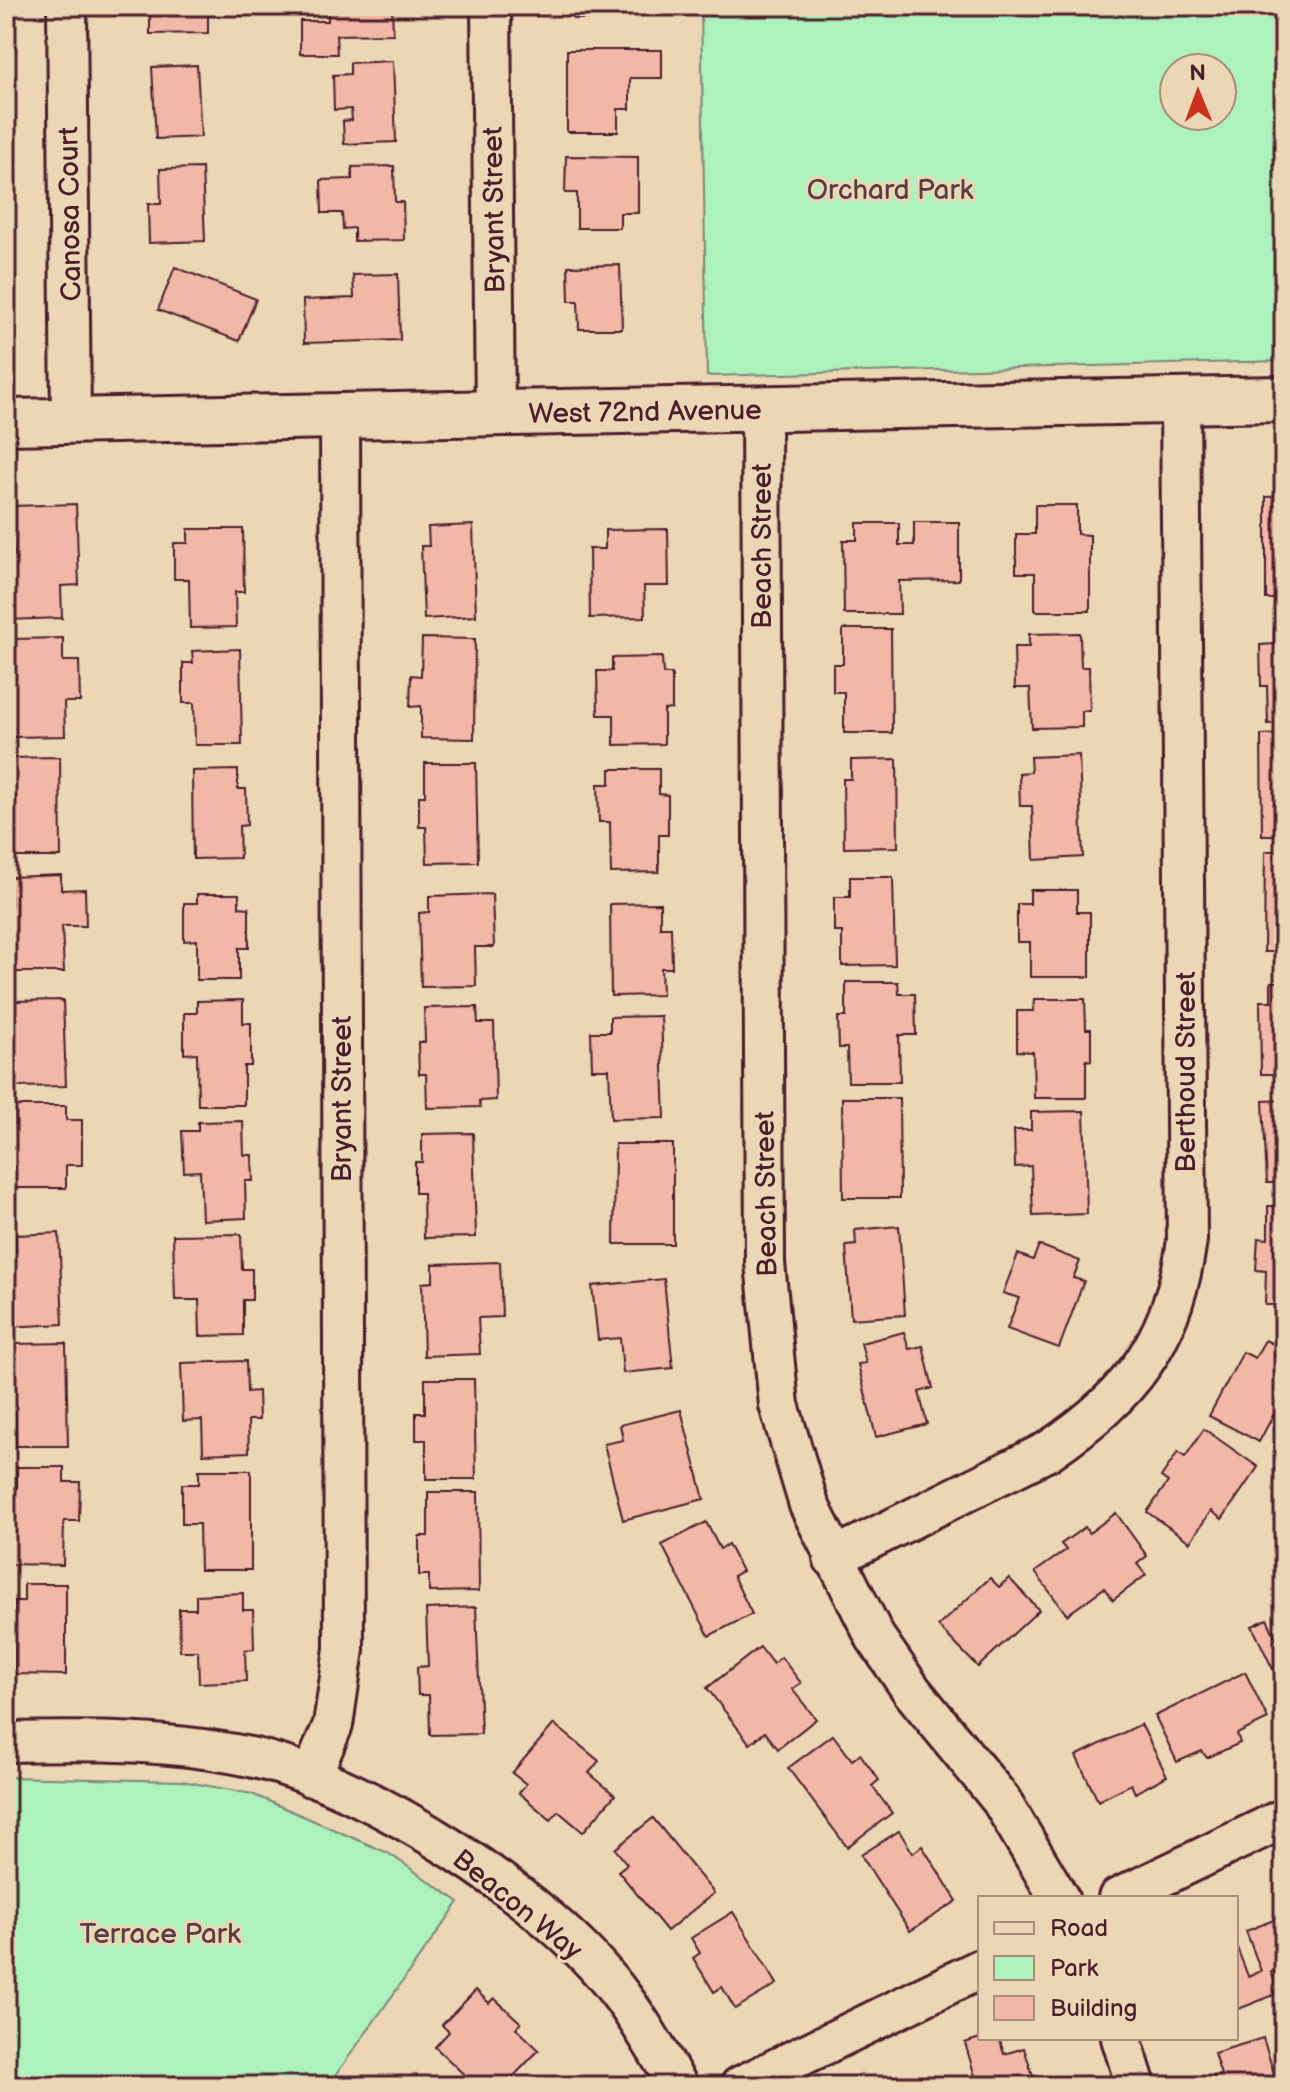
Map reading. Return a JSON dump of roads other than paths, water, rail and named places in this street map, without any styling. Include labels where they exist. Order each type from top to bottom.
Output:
[{"type":"main road","name":"West 72nd Avenue","points":[[6,422],[1284,399]]},
{"type":"street","name":"Canosa Court","points":[[67,6],[71,421]]},
{"type":"street","name":"Bryant Street","points":[[491,6],[495,414]]},
{"type":"street","name":"Berthoud Street","points":[[833,1558],[1048,1451],[1079,1429],[1121,1394],[1142,1369],[1163,1331],[1181,1283],[1187,1240],[1180,401]]},
{"type":"street","name":"Beach Street","points":[[761,409],[765,1263],[779,1405],[809,1505],[875,1637],[912,1691],[1001,1800],[1058,1896]]},
{"type":"street","name":"Bryant Street","points":[[311,1777],[333,1725],[344,1649],[340,416]]},
{"type":"street","name":"Beacon Way","points":[[6,1742],[181,1746],[260,1760],[311,1777],[414,1825],[490,1875],[553,1926],[615,1987],[678,2086]]},
{"type":"street","points":[[1122,1896],[1284,1818]]},
{"type":"street","points":[[740,2086],[978,1970]]},
{"type":"street","points":[[1122,2040],[1136,2086]]},
{"type":"park label","name":"Orchard Park","points":[[890,189]]},
{"type":"park label","name":"Terrace Park","points":[[160,1933]]}]
